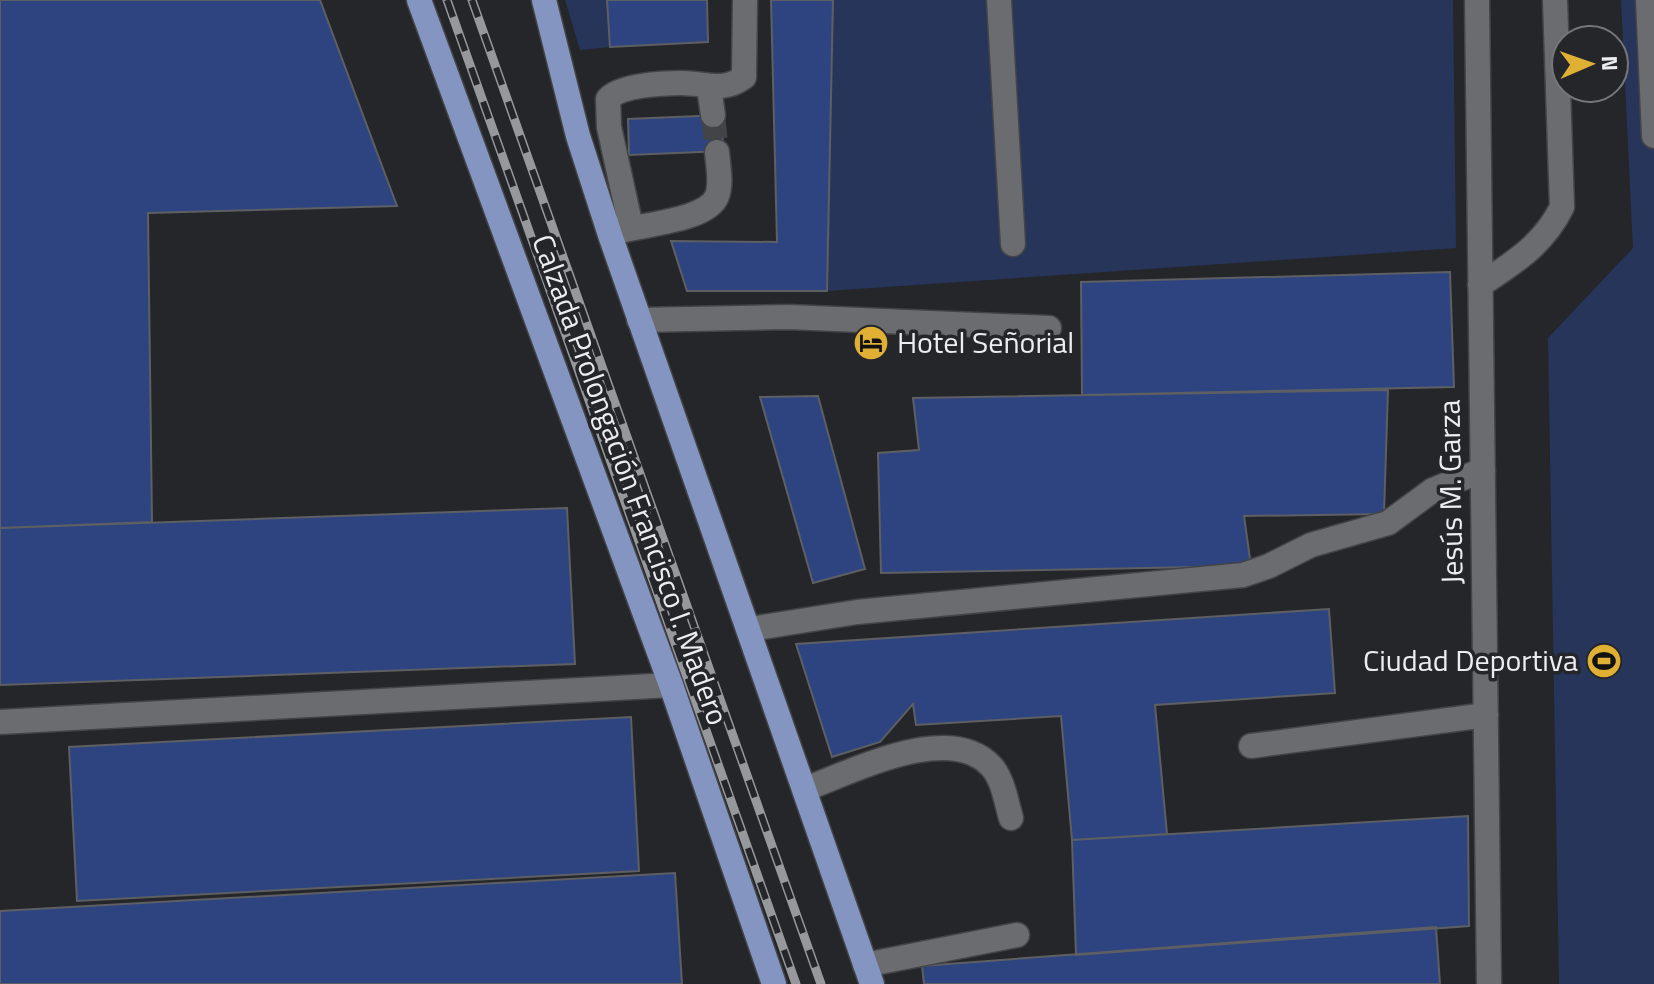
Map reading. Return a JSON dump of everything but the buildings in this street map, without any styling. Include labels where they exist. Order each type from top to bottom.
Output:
[{"type":"main road","name":"Calzada Prolongación Francisco I. Madero","points":[[419,0],[571,407],[774,984]]},
{"type":"main road","name":"Calzada Prolongación Francisco I. Madero","points":[[544,0],[578,136],[620,231],[639,320],[869,975]]},
{"type":"street","points":[[717,152],[720,179],[713,202],[695,215],[620,231],[608,99],[613,93],[681,83],[709,88],[735,84],[744,77],[745,0]]},
{"type":"street","points":[[999,0],[1013,244]]},
{"type":"street","name":"Jesús M. Garza","points":[[1477,0],[1489,984]]},
{"type":"street","points":[[1480,285],[1529,254],[1552,228],[1562,207],[1555,0]]},
{"type":"street","points":[[1648,0],[1654,136]]},
{"type":"street","points":[[709,88],[713,115]]},
{"type":"street","points":[[578,136],[609,127]]},
{"type":"street","points":[[639,320],[789,317],[1049,328]]},
{"type":"street","points":[[750,629],[857,612],[1243,575],[1321,541],[1388,523],[1433,490],[1483,470]]},
{"type":"street","points":[[0,722],[671,685]]},
{"type":"street","points":[[1251,746],[1486,715]]},
{"type":"street","points":[[805,789],[912,750],[954,749],[976,754],[993,768],[1011,818]]},
{"type":"street","points":[[869,975],[1017,935]]},
{"type":"shaded area","points":[[565,0],[607,0],[610,47],[580,50]]},
{"type":"shaded area","points":[[833,0],[1453,0],[1456,248],[827,291]]},
{"type":"shaded area","name":"Ciudad Deportiva","points":[[1621,0],[1654,0],[1654,984],[1559,984],[1548,338],[1633,248],[1626,104],[1630,104],[1630,24],[1622,24]]},
{"type":"tunnel","points":[[713,115],[717,152]]},
{"type":"railway","points":[[447,0],[796,984]]},
{"type":"railway","points":[[472,0],[821,984]]},
{"type":"place","name":"Hotel Señorial","points":[[871,343]]},
{"type":"place","name":"Ciudad Deportiva","points":[[1604,661]]}]
